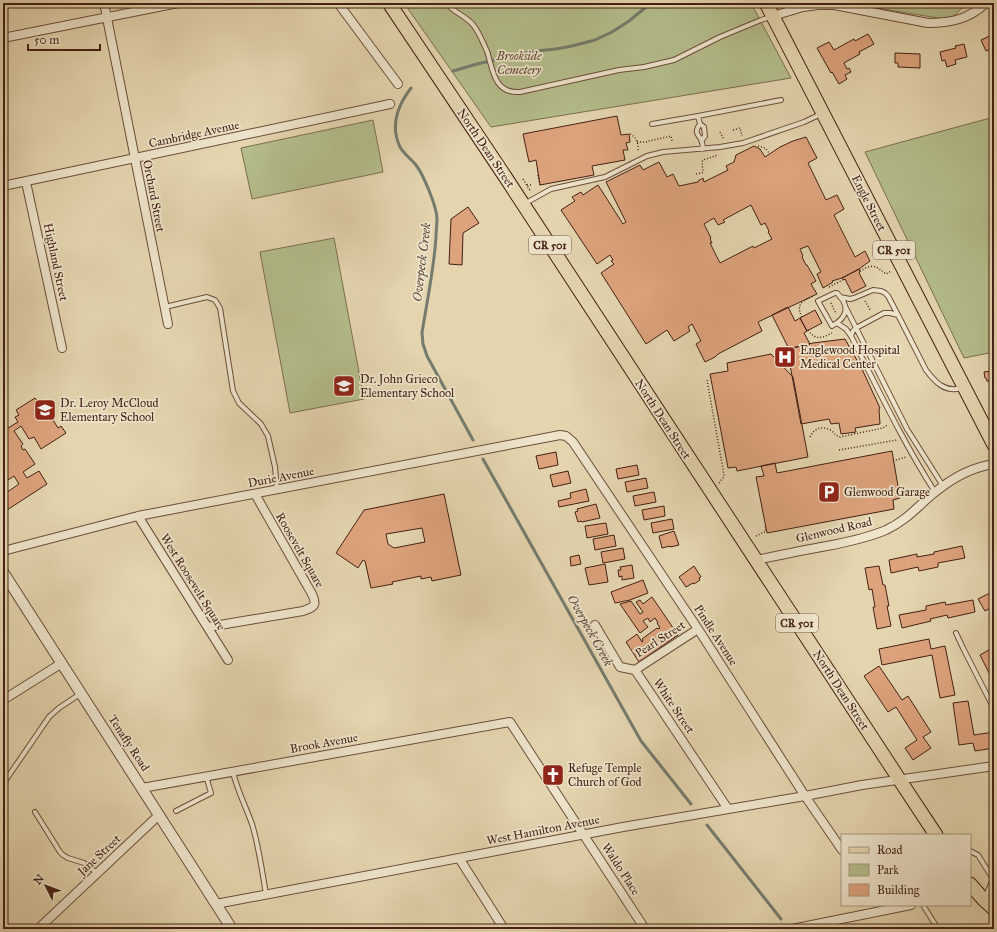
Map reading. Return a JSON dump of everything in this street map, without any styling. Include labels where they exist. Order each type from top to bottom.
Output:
[{"type":"main road","name":"North Dean Street","points":[[389,3],[523,204],[935,834]]},
{"type":"main road","name":"Engle Street","points":[[766,3],[994,445]]},
{"type":"main road","points":[[971,885],[994,909]]},
{"type":"street","name":"Orchard Street","points":[[104,3],[168,324]]},
{"type":"street","points":[[3,38],[178,3]]},
{"type":"street","points":[[338,3],[398,84]]},
{"type":"street","points":[[773,16],[803,7],[834,5],[928,23],[942,23],[968,16],[986,3]]},
{"type":"street","name":"Cambridge Avenue","points":[[3,186],[390,104]]},
{"type":"street","name":"Highland Street","points":[[26,182],[62,348]]},
{"type":"street","name":"Durie Avenue","points":[[3,551],[138,516],[560,435],[566,436]]},
{"type":"street","name":"Pindle Avenue","points":[[566,436],[573,442],[698,629],[805,796],[841,849]]},
{"type":"street","name":"Glenwood Road","points":[[756,560],[859,539],[876,534],[907,517],[951,480],[966,473],[994,464]]},
{"type":"street","name":"Roosevelt Square","points":[[208,627],[303,611],[311,608],[315,604],[312,594],[255,494]]},
{"type":"street","name":"West Roosevelt Square","points":[[138,516],[228,660]]},
{"type":"street","name":"Tenafly Road","points":[[3,572],[232,929]]},
{"type":"street","points":[[596,625],[620,667],[635,670]]},
{"type":"street","name":"Pearl Street","points":[[635,670],[698,629]]},
{"type":"street","points":[[3,700],[62,663]]},
{"type":"street","name":"White Street","points":[[635,670],[728,809]]},
{"type":"street","name":"Brook Avenue","points":[[142,788],[510,722]]},
{"type":"street","name":"Waldo Place","points":[[510,722],[645,929]]},
{"type":"street","name":"West Hamilton Avenue","points":[[216,904],[584,834],[874,783],[994,766]]},
{"type":"street","name":"Jane Street","points":[[38,929],[159,815]]},
{"type":"street","points":[[459,858],[504,929]]},
{"type":"street","points":[[792,929],[882,908],[901,906]]},
{"type":"lane","points":[[446,3],[451,9],[473,25],[487,52],[496,80],[506,90],[512,92],[520,92],[618,70],[644,67],[674,60],[720,37],[773,16]]},
{"type":"lane","points":[[652,124],[781,100]]},
{"type":"lane","points":[[523,204],[551,189],[605,176],[646,156],[663,152],[703,149],[743,143],[804,122],[823,113]]},
{"type":"lane","points":[[698,116],[700,124],[704,127],[705,136],[702,140],[703,149]]},
{"type":"lane","points":[[700,124],[697,129],[698,136],[702,140]]},
{"type":"lane","points":[[846,308],[845,314],[840,321],[832,326],[818,301],[835,293],[850,299],[877,289],[885,293],[888,296],[926,370],[934,380],[950,390],[964,388]]},
{"type":"lane","points":[[840,296],[907,429],[943,486]]},
{"type":"lane","points":[[164,307],[207,297],[215,300],[220,308],[233,391],[239,403],[260,424],[268,436],[275,467],[277,490]]},
{"type":"lane","points":[[851,336],[856,328],[875,318],[887,313],[898,315]]},
{"type":"lane","points":[[837,323],[846,329],[851,336],[899,430],[935,492]]},
{"type":"lane","points":[[956,633],[962,648],[994,709]]},
{"type":"lane","points":[[3,784],[49,717],[81,693]]},
{"type":"lane","points":[[233,771],[252,824],[259,852],[266,894]]},
{"type":"lane","points":[[176,811],[211,793],[206,776]]},
{"type":"lane","points":[[35,812],[63,855],[84,863],[98,873]]},
{"type":"lane","points":[[971,852],[978,855],[993,879],[984,900]]},
{"type":"lane","points":[[924,906],[938,929]]},
{"type":"path","points":[[733,130],[740,128],[741,133]]},
{"type":"path","points":[[630,134],[635,136],[638,150],[637,154]]},
{"type":"path","points":[[637,142],[648,142],[671,136],[672,141]]},
{"type":"path","points":[[755,145],[763,147],[770,154]]},
{"type":"path","points":[[696,174],[704,172],[702,162],[704,159],[719,155]]},
{"type":"path","points":[[538,175],[540,185]]},
{"type":"path","points":[[523,179],[531,192]]},
{"type":"path","points":[[527,185],[533,185]]},
{"type":"path","points":[[860,271],[873,266],[879,268],[885,274],[891,271]]},
{"type":"path","points":[[862,295],[875,318]]},
{"type":"path","points":[[830,301],[837,316]]},
{"type":"path","points":[[808,330],[812,335],[819,338],[836,331]]},
{"type":"path","points":[[707,380],[724,475],[717,484]]},
{"type":"path","points":[[810,437],[814,431],[820,428],[832,431],[840,437],[884,428],[888,421]]},
{"type":"path","points":[[839,450],[894,440],[899,441]]},
{"type":"path","points":[[893,461],[905,458],[907,455]]},
{"type":"path","points":[[756,536],[766,531],[765,525]]},
{"type":"green space","name":"Brookside Cemetery","points":[[404,3],[751,3],[791,78],[491,127]]},
{"type":"green space","points":[[846,3],[967,3],[950,20]]},
{"type":"green space","points":[[994,117],[994,352],[964,358],[865,152]]},
{"type":"green space","points":[[373,120],[383,172],[252,199],[241,148]]},
{"type":"green space","points":[[334,238],[364,399],[290,413],[260,252]]},
{"type":"building","points":[[868,34],[874,44],[859,52],[860,54],[844,63],[847,69],[849,68],[851,72],[845,75],[847,79],[839,84],[817,48],[829,42],[834,50],[854,39],[855,41]]},
{"type":"building","points":[[994,34],[994,47],[986,51],[981,40]]},
{"type":"building","points":[[964,44],[967,57],[955,60],[956,64],[947,67],[945,60],[942,61],[940,52],[956,48],[955,46]]},
{"type":"building","points":[[895,53],[920,54],[920,68],[898,67],[898,63],[895,63]]},
{"type":"building","points":[[617,116],[621,135],[629,134],[630,142],[626,143],[628,150],[623,150],[625,160],[592,166],[594,175],[540,185],[536,160],[529,162],[523,134]]},
{"type":"building","points":[[806,137],[817,158],[808,163],[826,200],[837,195],[844,209],[834,215],[855,257],[865,251],[870,261],[842,278],[832,281],[833,282],[823,288],[817,274],[821,272],[808,246],[800,249],[806,265],[816,281],[811,284],[817,294],[758,322],[762,331],[705,362],[696,344],[701,341],[692,324],[688,327],[690,331],[674,341],[667,330],[646,344],[601,273],[614,264],[611,261],[613,260],[610,255],[597,264],[561,210],[575,201],[572,197],[581,192],[583,195],[598,185],[623,224],[626,222],[606,182],[640,165],[643,170],[659,162],[667,177],[673,174],[679,186],[698,182],[703,178],[704,182],[728,170],[726,166],[734,162],[736,155],[754,146],[760,149],[765,157],[780,147]],"holes":[[[751,205],[761,225],[765,223],[772,239],[754,248],[753,246],[720,263],[710,243],[712,243],[711,238],[704,224],[714,218],[718,225],[725,222],[723,220]]]},
{"type":"building","points":[[468,207],[479,223],[463,233],[462,265],[449,264],[451,219]]},
{"type":"building","points":[[859,269],[859,273],[866,286],[852,293],[845,279],[844,280],[842,278]]},
{"type":"building","points":[[788,307],[795,321],[800,318],[807,331],[804,333],[810,344],[789,349],[772,315]]},
{"type":"building","points":[[815,310],[822,323],[807,331],[800,318]]},
{"type":"building","points":[[845,339],[862,369],[880,408],[880,424],[855,428],[856,432],[841,434],[839,423],[831,424],[829,419],[801,424],[787,349],[813,343]]},
{"type":"building","points":[[771,354],[793,377],[808,457],[737,471],[736,467],[728,468],[710,374],[728,371],[727,363]]},
{"type":"building","points":[[994,369],[994,384],[990,384],[985,378],[984,372],[992,371],[991,370]]},
{"type":"building","points":[[35,398],[40,406],[43,404],[58,428],[61,426],[66,433],[41,449],[34,437],[29,439],[21,426],[14,431],[23,444],[21,446],[23,450],[25,449],[35,464],[23,472],[27,478],[39,471],[47,484],[7,510],[3,504],[3,495],[19,484],[14,476],[8,480],[3,471],[3,420],[8,428],[18,422],[15,417],[19,415],[16,410]]},
{"type":"building","name":"Glenwood Garage","points":[[892,451],[900,498],[893,500],[894,509],[767,533],[756,477],[764,476],[761,466],[775,463],[777,473]]},
{"type":"building","points":[[556,452],[558,465],[539,469],[536,456]]},
{"type":"building","points":[[637,465],[639,475],[618,479],[616,469]]},
{"type":"building","points":[[568,471],[571,483],[553,487],[550,475]]},
{"type":"building","points":[[646,478],[648,488],[627,492],[625,482]]},
{"type":"building","points":[[586,489],[589,501],[559,507],[558,501],[571,498],[570,493]]},
{"type":"building","points":[[654,492],[656,502],[635,506],[633,496]]},
{"type":"building","points":[[444,494],[461,575],[432,581],[431,577],[421,579],[421,576],[392,582],[393,584],[371,588],[365,561],[363,560],[358,568],[336,553],[364,510]],"holes":[[[422,528],[425,542],[394,548],[388,544],[386,534]]]},
{"type":"building","points":[[596,504],[600,518],[578,522],[575,512],[578,511],[577,509]]},
{"type":"building","points":[[664,506],[665,516],[644,520],[642,510]]},
{"type":"building","points":[[672,519],[674,529],[653,533],[651,523]]},
{"type":"building","points":[[606,523],[608,534],[587,538],[585,526]]},
{"type":"building","points":[[674,531],[679,545],[662,548],[659,536]]},
{"type":"building","points":[[614,535],[616,546],[595,550],[593,539]]},
{"type":"building","points":[[962,546],[965,558],[938,563],[938,567],[919,571],[918,567],[891,573],[889,560],[917,554],[917,557],[934,554],[934,552]]},
{"type":"building","points":[[623,548],[625,559],[603,563],[601,552]]},
{"type":"building","points":[[579,555],[581,564],[571,566],[570,557]]},
{"type":"building","points":[[605,564],[608,582],[589,585],[585,568]]},
{"type":"building","points":[[632,565],[634,578],[622,580],[622,576],[619,577],[618,570],[621,570],[620,567]]},
{"type":"building","points":[[694,566],[701,577],[699,578],[700,580],[686,587],[679,577]]},
{"type":"building","points":[[879,566],[883,585],[885,585],[891,626],[877,629],[873,607],[875,607],[872,589],[869,590],[865,568]]},
{"type":"building","points":[[643,580],[648,593],[630,600],[615,603],[611,592]]},
{"type":"building","points":[[994,591],[994,606],[985,611],[978,599]]},
{"type":"building","points":[[652,597],[678,635],[639,662],[626,642],[637,634],[642,642],[642,639],[657,628],[660,628],[655,618],[650,622],[648,618],[643,621],[648,627],[640,633],[620,604],[631,601],[640,614],[643,612],[636,602],[640,600],[643,604]]},
{"type":"building","points":[[973,600],[975,612],[948,618],[947,615],[930,619],[931,621],[902,628],[899,615],[926,610],[926,606],[945,602],[946,605]]},
{"type":"building","points":[[994,626],[994,643],[993,643],[990,627]]},
{"type":"building","points":[[929,639],[931,649],[945,646],[955,695],[940,698],[932,655],[882,665],[879,649]]},
{"type":"building","points":[[994,647],[994,674],[990,675],[980,655]]},
{"type":"building","points":[[879,666],[902,700],[908,696],[931,732],[923,737],[931,748],[913,760],[905,748],[917,740],[896,707],[888,712],[864,676]]},
{"type":"building","points":[[968,701],[974,735],[994,732],[994,748],[975,751],[973,743],[959,745],[953,703]]},
{"type":"waterway","name":"Overpeck Creek","points":[[453,71],[535,51],[556,49],[595,40],[612,32],[629,21],[651,3]]},
{"type":"waterway","name":"Overpeck Creek","points":[[411,88],[402,101],[397,116],[397,139],[402,150],[416,165],[423,176],[432,198],[437,218],[434,261],[422,333],[423,344],[427,356],[473,440]]},
{"type":"waterway","name":"Overpeck Creek","points":[[483,459],[641,741],[691,804]]},
{"type":"waterway","name":"Overpeck Creek","points":[[707,825],[781,919]]},
{"type":"place","name":"Englewood Hospital Medical Center","points":[[785,357]]},
{"type":"place","name":"Dr. John Grieco Elementary School","points":[[344,386]]},
{"type":"place","name":"Dr. Leroy McCloud Elementary School","points":[[45,410]]},
{"type":"place","name":"Glenwood Garage","points":[[829,492]]},
{"type":"place","name":"Refuge Temple Church of God","points":[[553,775]]}]
